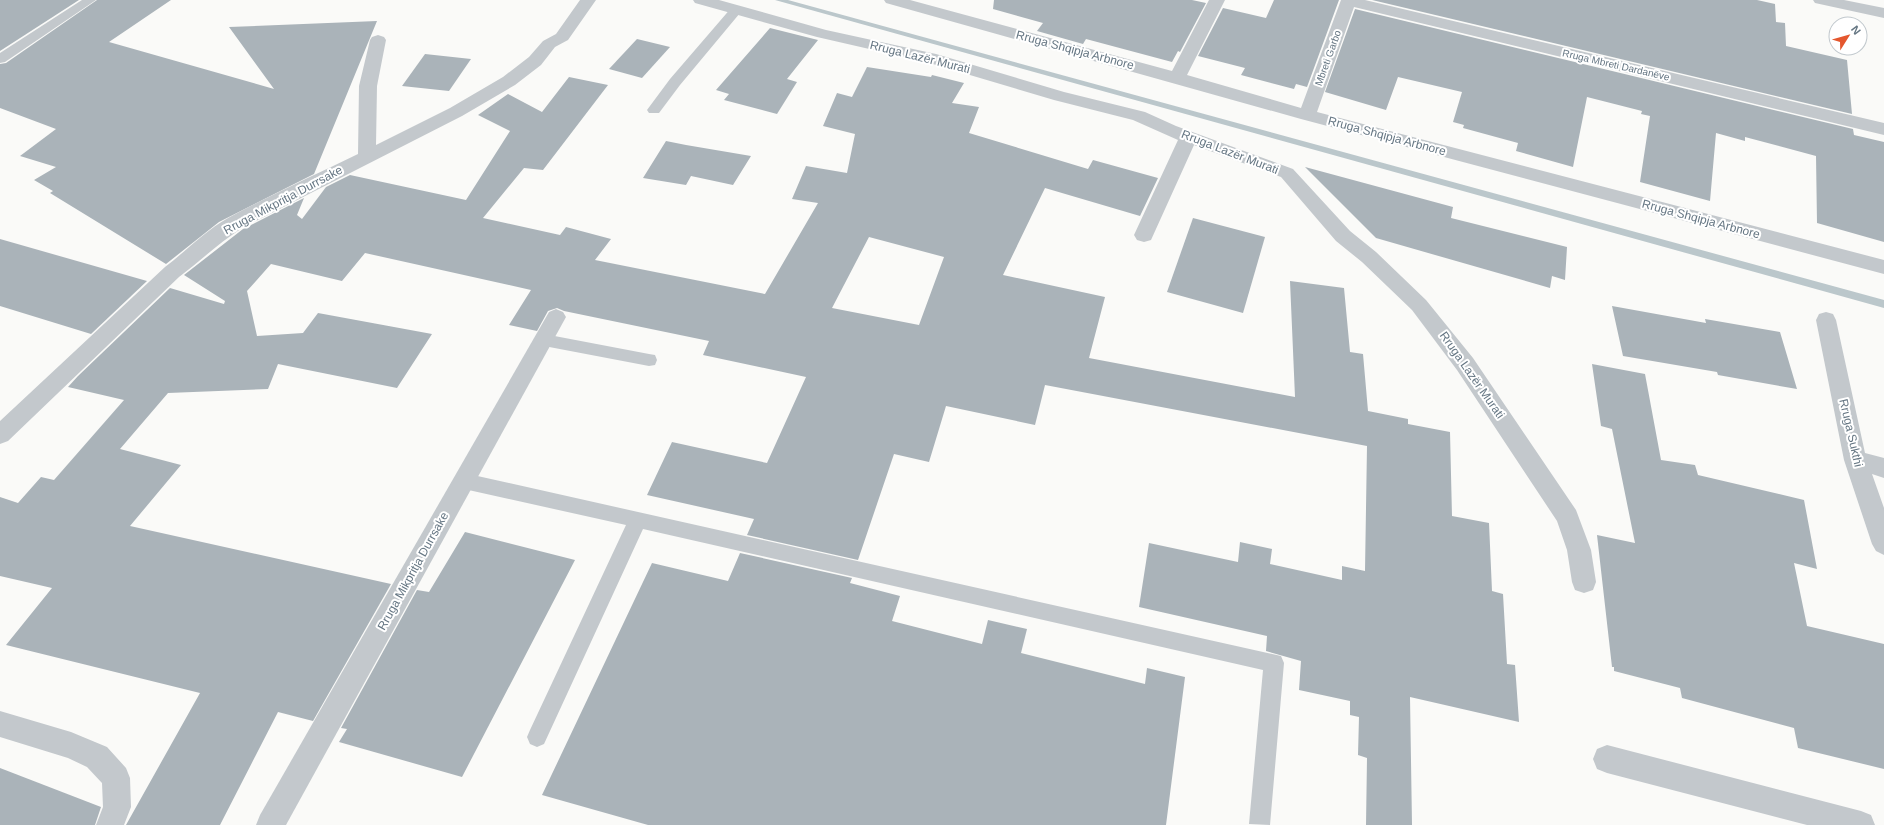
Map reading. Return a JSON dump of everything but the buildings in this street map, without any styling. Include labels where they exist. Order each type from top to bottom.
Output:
[{"type":"street","name":"Rruga Mikpritja Durrsake","points":[[0,435],[172,272],[198,252],[212,238],[235,223],[277,201],[456,112],[518,75],[535,60],[549,44],[562,36],[588,0]]},
{"type":"street","name":"Rruga Lazër Murati","points":[[701,0],[823,34],[930,58],[1060,96],[1139,116],[1170,130],[1190,136],[1287,173],[1343,236],[1374,262],[1419,305],[1465,364],[1568,517],[1579,550],[1584,582]]},
{"type":"street","name":"Rruga Shqipja Arbnore","points":[[892,0],[1307,115],[1884,267]]},
{"type":"street","points":[[1177,78],[1217,0]]},
{"type":"street","name":"Mbreti Garbo","points":[[1307,115],[1349,0]]},
{"type":"street","name":"Rruga Mbreti Dardanëve","points":[[1349,0],[1884,129]]},
{"type":"street","points":[[1821,0],[1884,13]]},
{"type":"street","points":[[367,157],[368,86],[378,40]]},
{"type":"street","points":[[1144,235],[1190,136]]},
{"type":"street","name":"Rruga Mikpritja Durrsake","points":[[270,825],[556,317]]},
{"type":"street","name":"Rruga Sukthi","points":[[1826,320],[1856,460],[1884,544]]},
{"type":"street","points":[[1856,460],[1884,468]]},
{"type":"street","points":[[0,724],[71,745],[97,756],[116,778],[117,807],[110,825]]},
{"type":"street","points":[[1607,759],[1861,825]]},
{"type":"lane","points":[[0,59],[90,0]]},
{"type":"lane","points":[[654,110],[675,82],[736,10]]},
{"type":"lane","points":[[544,340],[649,360]]},
{"type":"lane","points":[[464,481],[1274,663],[1260,824]]},
{"type":"lane","points":[[537,737],[638,520]]},
{"type":"waterway","points":[[779,0],[955,47],[1884,304]]}]
